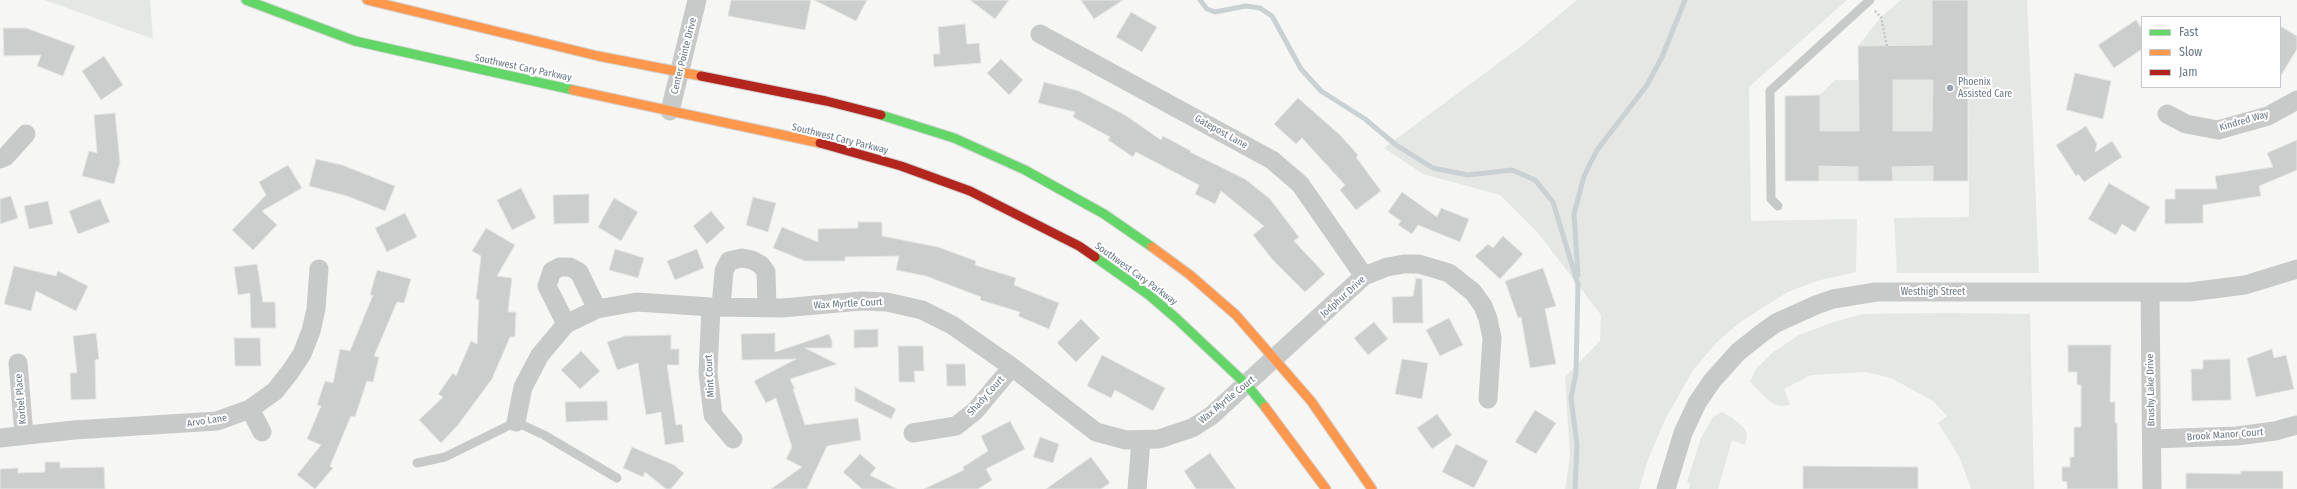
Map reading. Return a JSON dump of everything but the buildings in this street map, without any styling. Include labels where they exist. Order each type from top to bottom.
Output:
[{"type":"main road","name":"Southwest Cary Parkway","points":[[246,0],[355,41],[429,59],[824,144],[893,164],[970,191],[1003,206],[1079,246],[1149,295],[1213,351],[1247,385],[1275,419],[1326,489]]},
{"type":"main road","points":[[367,0],[598,56],[681,71],[826,101],[915,125],[954,138],[1025,170],[1104,214],[1190,275],[1236,315],[1310,400],[1372,489]]},
{"type":"street","name":"Center Pointe Drive","points":[[670,111],[681,71],[697,0]]},
{"type":"street","name":"Gatepost Lane","points":[[1040,34],[1272,160],[1300,184],[1364,276]]},
{"type":"street","name":"Kindred Way","points":[[2167,114],[2186,124],[2218,130],[2268,116],[2297,100]]},
{"type":"street","points":[[0,159],[5,157],[26,134]]},
{"type":"street","name":"Mint Court","points":[[733,439],[713,415],[708,374],[716,307],[724,271],[729,261],[742,258],[752,260],[761,265],[766,272],[767,308]]},
{"type":"street","name":"Jodphur Drive","points":[[1275,360],[1364,276],[1387,267],[1419,264],[1449,273],[1473,292],[1486,313],[1492,338],[1488,399]]},
{"type":"street","points":[[566,324],[547,286],[552,271],[560,267],[570,267],[579,272],[597,308]]},
{"type":"street","name":"Arvo Lane","points":[[0,438],[217,421],[250,409],[275,391],[302,354],[311,331],[316,308],[319,269]]},
{"type":"street","name":"Westhigh Street","points":[[1666,489],[1683,433],[1697,403],[1712,381],[1738,352],[1762,332],[1776,323],[1833,299],[1876,292],[2150,292],[2218,290],[2269,279],[2297,269]]},
{"type":"street","name":"Brushy Lake Drive","points":[[2150,292],[2152,489]]},
{"type":"street","name":"Wax Myrtle Court","points":[[516,422],[523,387],[531,371],[540,355],[566,324],[597,308],[636,302],[716,307],[767,308],[861,301],[904,304],[922,310],[952,325],[1012,367],[1096,432],[1126,440],[1141,441],[1176,435],[1192,428],[1211,416],[1275,360]]},
{"type":"street","name":"Korbel Place","points":[[18,363],[24,435]]},
{"type":"street","name":"Shady Court","points":[[913,433],[956,426],[975,411],[1012,367]]},
{"type":"street","points":[[250,409],[262,432]]},
{"type":"street","name":"Brook Manor Court","points":[[2152,439],[2237,436],[2275,431],[2297,424]]},
{"type":"street","points":[[1138,488],[1141,441]]},
{"type":"lane","points":[[1778,206],[1771,199],[1770,91],[1868,2]]},
{"type":"lane","points":[[417,463],[445,457],[516,422],[544,435],[617,478]]},
{"type":"path","points":[[1868,2],[1881,17],[1887,46]]},
{"type":"shaded area","points":[[45,0],[150,0],[153,39]]},
{"type":"shaded area","points":[[1577,0],[1847,0],[1749,87],[1751,221],[1857,219],[1856,272],[1816,281],[1788,292],[1740,322],[1716,343],[1693,370],[1666,418],[1649,457],[1639,489],[1565,489],[1570,456],[1565,377],[1600,341],[1601,315],[1538,233],[1500,195],[1423,174],[1384,148],[1524,44]]},
{"type":"shaded area","points":[[1901,0],[1932,0],[1932,45],[1858,46],[1881,17]]},
{"type":"shaded area","points":[[1968,0],[2027,0],[2039,273],[1897,273],[1894,218],[1969,217]]},
{"type":"shaded area","points":[[1835,80],[1858,80],[1859,131],[1820,131],[1820,95]]},
{"type":"shaded area","points":[[1893,80],[1933,80],[1932,131],[1893,131]]},
{"type":"shaded area","points":[[1819,166],[1858,167],[1858,181],[1819,181]]},
{"type":"shaded area","points":[[1933,166],[1933,181],[1893,181],[1892,167]]},
{"type":"shaded area","points":[[1863,314],[2030,314],[2034,489],[1971,489],[1960,458],[1938,423],[1947,416],[1933,401],[1891,378],[1866,372],[1811,375],[1784,389],[1790,405],[1780,406],[1770,402],[1750,382],[1756,369],[1772,353],[1799,335],[1834,322]]},
{"type":"shaded area","points":[[1722,412],[1731,417],[1744,428],[1747,434],[1745,445],[1732,440],[1718,489],[1689,489],[1690,484],[1687,482],[1701,438],[1713,417]]},
{"type":"waterway","points":[[1200,0],[1207,9],[1215,12],[1246,6],[1260,8],[1272,16],[1301,69],[1321,91],[1365,119],[1396,145],[1433,168],[1468,175],[1512,170],[1535,180],[1553,202],[1578,285]]},
{"type":"waterway","points":[[1578,275],[1574,214],[1584,176],[1597,150],[1647,85],[1662,57],[1685,0]]},
{"type":"waterway","points":[[1575,489],[1577,445],[1571,398],[1576,373],[1578,283]]},
{"type":"traffic: fast","points":[[246,0],[355,41],[573,90]]},
{"type":"traffic: fast","points":[[881,115],[954,138],[1025,170],[1104,214],[1152,247]]},
{"type":"traffic: fast","points":[[1095,257],[1149,295],[1177,319],[1247,385],[1265,407]]},
{"type":"traffic: slow","points":[[367,0],[598,56],[701,76]]},
{"type":"traffic: slow","points":[[573,90],[820,143]]},
{"type":"traffic: slow","points":[[1152,247],[1190,275],[1236,315],[1311,401],[1372,489]]},
{"type":"traffic: slow","points":[[1265,407],[1326,489]]},
{"type":"traffic: jam","points":[[701,76],[826,101],[881,115]]},
{"type":"traffic: jam","points":[[820,143],[901,166],[970,191],[1079,246],[1095,257]]},
{"type":"place","name":"Phoenix Assisted Care","points":[[1950,88]]}]
